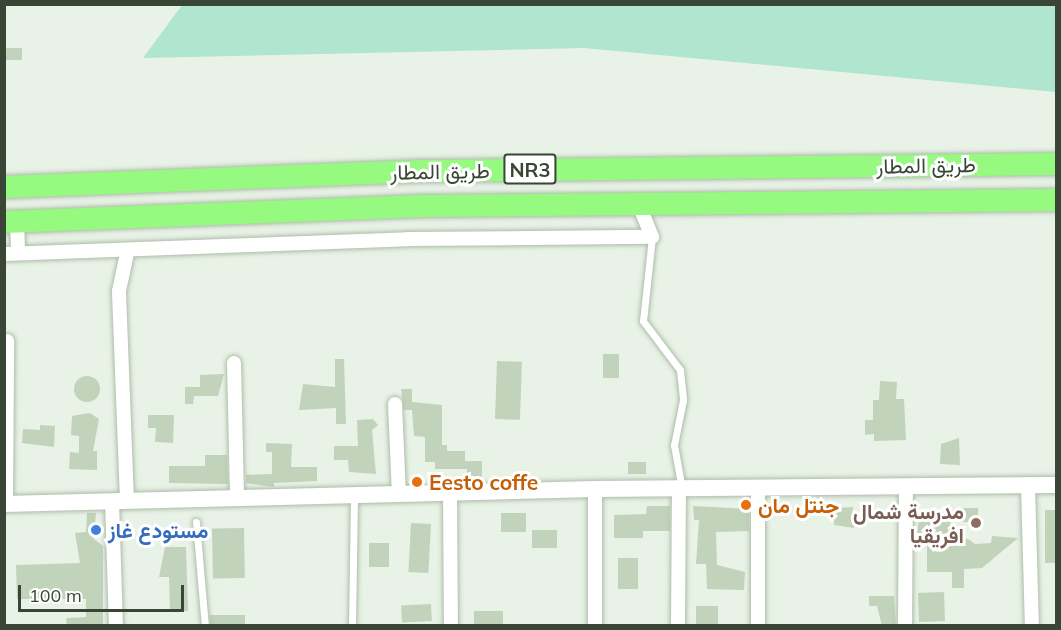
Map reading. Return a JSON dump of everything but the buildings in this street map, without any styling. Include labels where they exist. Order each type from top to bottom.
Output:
[{"type":"highway","name":"طريق المطار","points":[[4,188],[430,171],[1056,164]]},
{"type":"highway","name":"طريق المطار","points":[[11,222],[429,206],[1056,200]]},
{"type":"street","points":[[11,222],[11,253],[127,252],[408,239],[652,237],[639,204]]},
{"type":"street","points":[[116,626],[120,501],[119,291],[127,252]]},
{"type":"street","points":[[7,341],[5,504],[595,489],[1056,485]]},
{"type":"street","points":[[234,363],[237,498]]},
{"type":"street","points":[[395,404],[399,494]]},
{"type":"street","points":[[905,626],[906,486]]},
{"type":"street","points":[[1028,486],[1032,626]]},
{"type":"street","points":[[678,626],[681,488]]},
{"type":"street","points":[[595,489],[595,626]]},
{"type":"street","points":[[758,489],[758,626]]},
{"type":"street","points":[[450,493],[451,626]]},
{"type":"lane","points":[[652,237],[643,321],[680,370],[683,399],[675,445],[681,488]]},
{"type":"lane","points":[[352,626],[354,495]]},
{"type":"lane","points":[[196,522],[205,626]]},
{"type":"green space","points":[[182,5],[1056,5],[1056,92],[584,48],[143,58]]},
{"type":"place","name":"Eesto coffe","points":[[417,482]]},
{"type":"place","name":"جنتل مان","points":[[746,505]]},
{"type":"place","name":"مدرسة شمال افريقيا","points":[[976,523]]},
{"type":"place","name":"مستودع غاز","points":[[96,530]]}]
